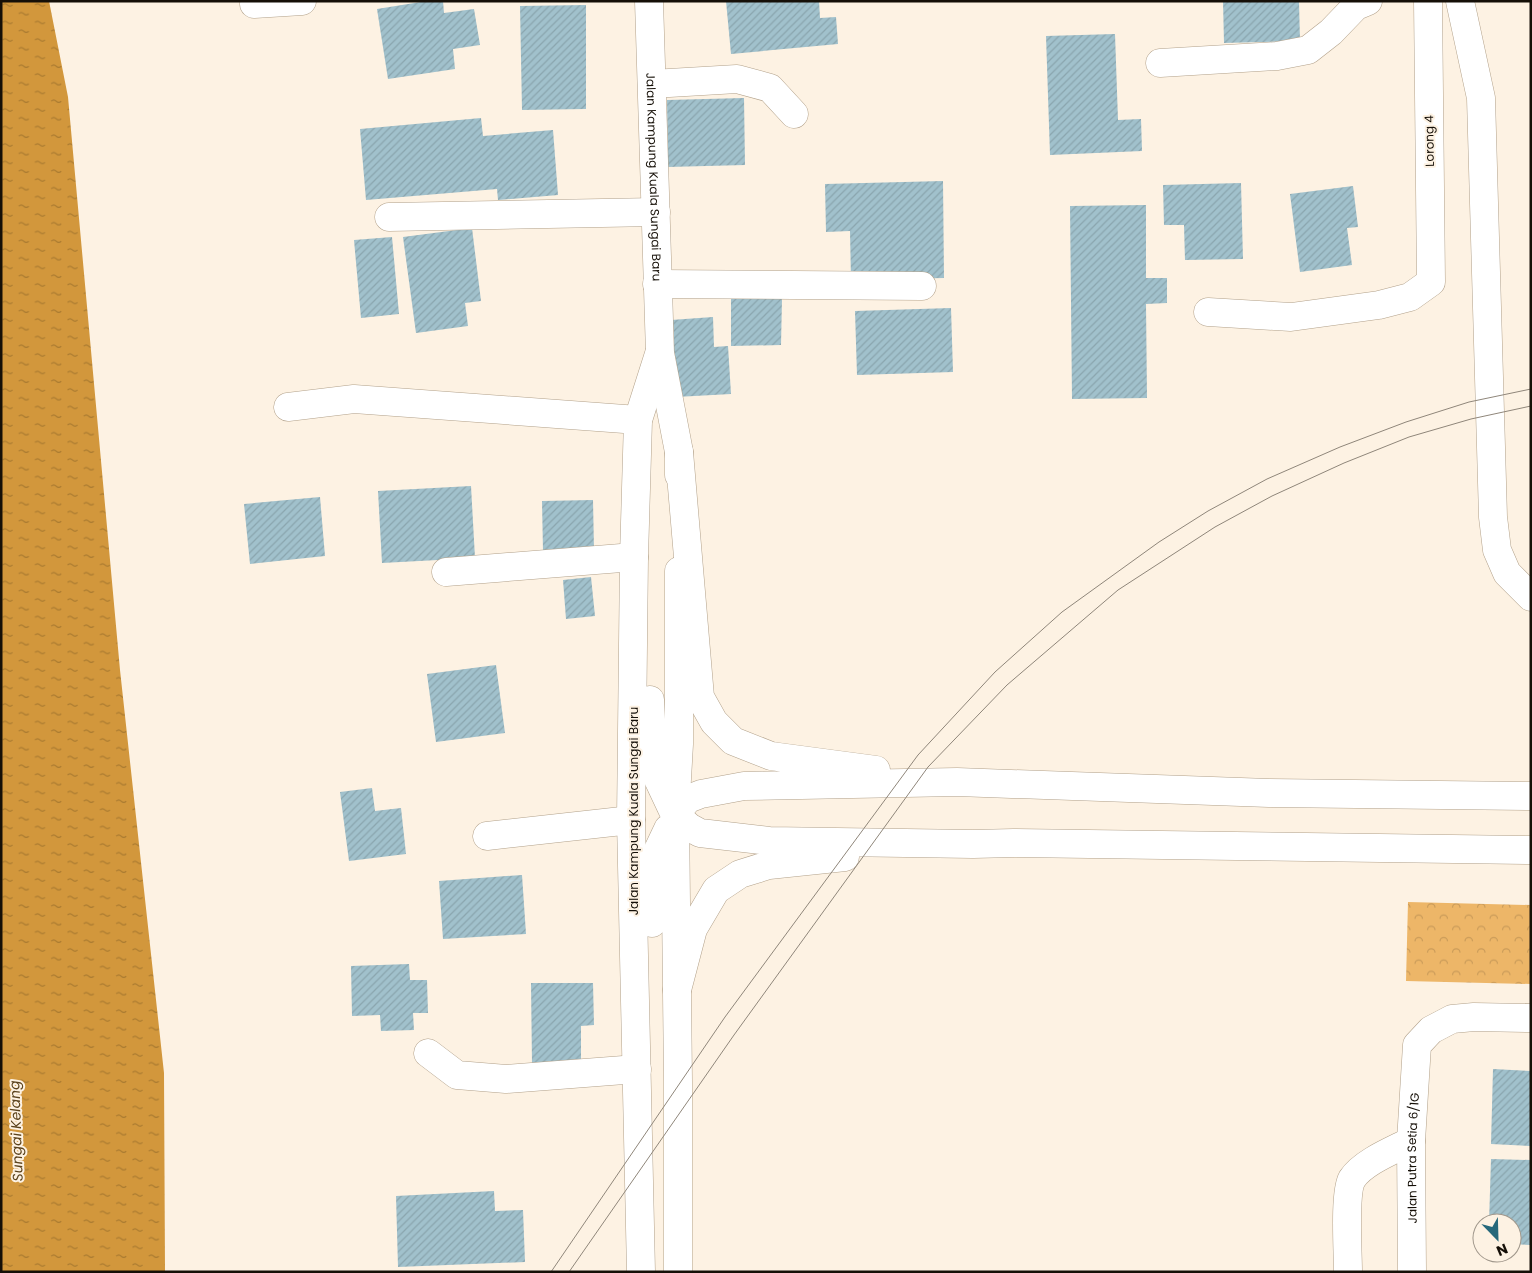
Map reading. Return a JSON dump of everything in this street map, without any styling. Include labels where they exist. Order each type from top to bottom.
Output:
[{"type":"street","points":[[254,4],[302,1]]},
{"type":"street","name":"Jalan Kampung Kuala Sungai Baru","points":[[650,1],[660,353],[678,452],[679,744],[675,814],[677,990]]},
{"type":"street","points":[[1160,63],[1277,56],[1308,50],[1331,32],[1356,6],[1368,1]]},
{"type":"street","name":"Lorong 4","points":[[1208,312],[1291,317],[1379,305],[1410,297],[1431,282],[1428,1]]},
{"type":"street","points":[[1460,1],[1481,98],[1493,517],[1497,550],[1507,573],[1531,596]]},
{"type":"street","points":[[652,84],[737,79],[770,88],[794,114]]},
{"type":"street","points":[[389,217],[656,212]]},
{"type":"street","points":[[657,284],[922,286]]},
{"type":"street","name":"Jalan Kampung Kuala Sungai Baru","points":[[641,1272],[632,820],[634,557],[638,420],[660,353]]},
{"type":"street","points":[[288,407],[354,399],[638,420]]},
{"type":"street","points":[[678,452],[700,697],[714,722],[734,741],[771,756],[957,782]]},
{"type":"street","points":[[636,502],[644,586],[652,739],[658,779],[675,814],[689,827],[700,832],[770,841],[1531,850]]},
{"type":"street","points":[[446,572],[634,557]]},
{"type":"street","points":[[637,1124],[652,1063],[652,888],[658,850],[675,814],[688,799],[701,794],[744,786],[957,782],[1269,793],[1531,796]]},
{"type":"street","points":[[1489,796],[1531,783]]},
{"type":"street","points":[[487,836],[632,820]]},
{"type":"street","points":[[678,1272],[677,990],[693,929],[716,890],[740,874],[770,866],[973,844]]},
{"type":"street","name":"Jalan Putra Setia 6/1G","points":[[1412,1272],[1411,1142],[1417,1046],[1431,1030],[1452,1019],[1474,1017],[1531,1018]]},
{"type":"street","points":[[428,1054],[457,1075],[506,1079],[636,1069]]},
{"type":"street","points":[[1348,1272],[1348,1200],[1352,1179],[1366,1165],[1411,1142]]},
{"type":"green space","points":[[1408,902],[1531,905],[1531,984],[1406,981]]},
{"type":"water","name":"Sungai Kelang","points":[[1,1],[49,1],[68,97],[120,670],[164,1073],[165,1272],[1,1272]]},
{"type":"building","points":[[427,1],[443,1],[444,13],[474,9],[480,45],[453,49],[455,69],[388,79],[377,9]]},
{"type":"building","points":[[726,1],[819,1],[820,18],[836,17],[838,44],[731,54]]},
{"type":"building","points":[[1223,1],[1299,1],[1300,41],[1224,43]]},
{"type":"building","points":[[586,5],[586,109],[522,110],[520,6]]},
{"type":"building","points":[[1115,34],[1118,120],[1141,119],[1142,151],[1050,155],[1046,36]]},
{"type":"building","points":[[744,98],[745,165],[668,167],[667,100]]},
{"type":"building","points":[[481,118],[483,136],[553,130],[558,195],[498,200],[497,189],[366,200],[360,129]]},
{"type":"building","points":[[943,181],[944,278],[851,280],[850,231],[826,232],[825,184]]},
{"type":"building","points":[[1241,183],[1243,259],[1185,260],[1184,225],[1164,225],[1163,185]]},
{"type":"building","points":[[1353,186],[1358,227],[1347,228],[1352,265],[1300,272],[1290,194]]},
{"type":"building","points":[[1146,205],[1146,278],[1167,278],[1167,303],[1146,304],[1147,398],[1072,399],[1070,206]]},
{"type":"building","points":[[472,228],[481,301],[465,303],[468,326],[416,333],[403,237]]},
{"type":"building","points":[[392,237],[399,314],[361,318],[354,240]]},
{"type":"building","points":[[731,299],[782,299],[781,345],[731,346]]},
{"type":"building","points":[[951,308],[953,372],[857,375],[855,311]]},
{"type":"building","points":[[713,317],[714,347],[728,346],[731,394],[676,397],[671,320]]},
{"type":"building","points":[[471,486],[475,558],[382,563],[378,491]]},
{"type":"building","points":[[320,497],[325,556],[250,564],[244,504]]},
{"type":"building","points":[[593,500],[594,550],[543,551],[542,501]]},
{"type":"building","points":[[591,577],[595,616],[566,619],[563,580]]},
{"type":"building","points":[[496,665],[505,733],[436,742],[427,674]]},
{"type":"building","points":[[372,788],[375,811],[401,808],[406,854],[349,861],[340,792]]},
{"type":"building","points":[[522,875],[526,934],[443,939],[439,881]]},
{"type":"building","points":[[409,964],[410,980],[427,980],[428,1013],[413,1013],[414,1030],[381,1031],[380,1015],[352,1016],[351,966]]},
{"type":"building","points":[[531,983],[593,983],[594,1025],[581,1026],[581,1063],[532,1064]]},
{"type":"building","points":[[1493,1069],[1531,1071],[1531,1146],[1491,1144]]},
{"type":"building","points":[[1491,1159],[1531,1160],[1531,1245],[1522,1245],[1522,1213],[1489,1213]]},
{"type":"building","points":[[494,1191],[495,1211],[523,1210],[525,1262],[398,1267],[396,1196]]},
{"type":"tram line","points":[[551,1272],[725,1017],[918,755],[995,672],[1062,612],[1159,542],[1208,511],[1267,479],[1340,447],[1406,422],[1469,402],[1531,389]]},
{"type":"tram line","points":[[569,1272],[734,1035],[928,767],[1007,685],[1118,590],[1215,527],[1272,496],[1344,463],[1409,437],[1471,419],[1531,406]]}]
